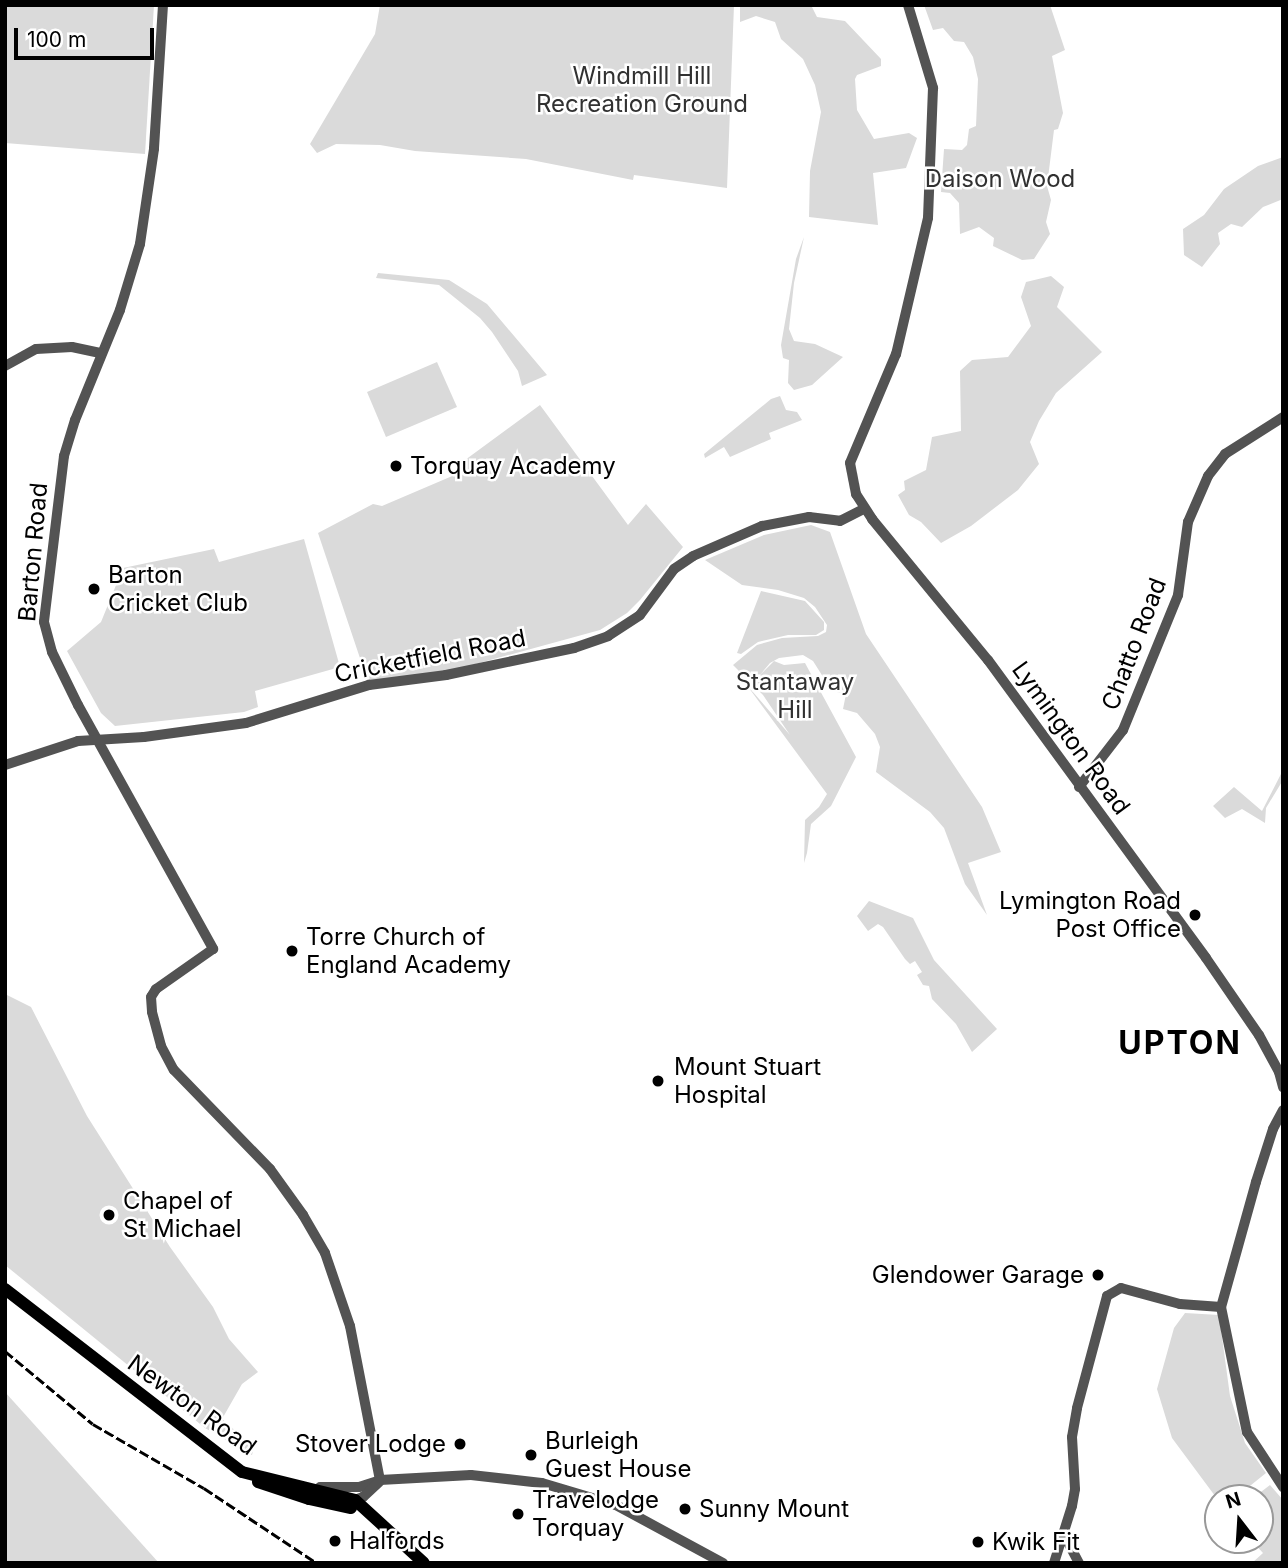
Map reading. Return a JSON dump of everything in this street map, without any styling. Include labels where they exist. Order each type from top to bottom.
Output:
[{"type":"main road","name":"Newton Road","points":[[5,1289],[242,1472],[293,1485]]},
{"type":"main road","points":[[242,1472],[280,1490],[340,1505],[383,1524]]},
{"type":"main road","points":[[293,1485],[355,1500],[424,1563]]},
{"type":"street","name":"Barton Road","points":[[163,5],[150,188],[129,282],[64,456],[44,622],[52,652],[214,949],[156,989],[151,997],[161,1045],[174,1070],[270,1169],[303,1215],[325,1253],[351,1326],[377,1485]]},
{"type":"street","name":"Lymington Road","points":[[908,5],[933,88],[928,219],[896,354],[868,414],[850,463],[856,494],[864,509],[989,660],[1259,1035],[1279,1072],[1283,1087]]},
{"type":"street","points":[[5,366],[36,349],[72,347],[101,353]]},
{"type":"street","name":"Chatto Road","points":[[1079,787],[1123,730],[1178,595],[1188,522],[1209,475],[1226,454],[1283,417]]},
{"type":"street","name":"Cricketfield Road","points":[[5,765],[78,741],[144,737],[246,723],[369,685],[446,676],[567,650],[608,636],[640,615],[674,569],[693,556],[762,526],[809,517],[840,521],[864,509]]},
{"type":"street","points":[[1283,1110],[1272,1129],[1221,1307],[1247,1432],[1283,1487]]},
{"type":"street","points":[[1054,1563],[1075,1489],[1072,1437],[1077,1408],[1107,1296],[1111,1291],[1121,1288],[1180,1304],[1221,1307]]},
{"type":"street","name":"Newton Road","points":[[293,1485],[359,1487],[471,1475],[563,1488],[616,1505],[723,1563]]},
{"type":"street","points":[[370,1511],[377,1485]]},
{"type":"street","name":"Newton Road","points":[[340,1505],[355,1500],[377,1485]]},
{"type":"street","points":[[1060,1563],[1078,1563],[1063,1533]]},
{"type":"green space","points":[[5,5],[154,5],[145,154],[5,143]]},
{"type":"green space","name":"Windmill Hill Recreation Ground","points":[[380,5],[734,5],[727,188],[634,175],[633,180],[526,159],[415,151],[380,145],[336,144],[317,153],[310,144],[375,34]]},
{"type":"green space","points":[[740,5],[811,5],[817,17],[845,21],[881,59],[881,66],[857,75],[855,79],[857,110],[874,139],[909,133],[917,138],[906,168],[873,173],[878,225],[809,217],[810,171],[821,112],[815,85],[803,59],[781,39],[775,22],[756,16],[740,22]]},
{"type":"green space","name":"Daison Wood","points":[[924,5],[1050,5],[1065,50],[1052,56],[1063,113],[1058,129],[1054,130],[1047,186],[1051,200],[1046,222],[1050,234],[1034,259],[1022,260],[993,246],[994,238],[979,227],[960,234],[959,203],[950,193],[941,192],[944,149],[962,150],[967,145],[969,129],[976,126],[978,79],[973,57],[964,42],[954,41],[943,28],[933,30]]},
{"type":"green space","points":[[1283,157],[1283,199],[1263,207],[1242,227],[1231,224],[1218,233],[1220,244],[1202,267],[1184,255],[1183,229],[1204,215],[1224,189],[1258,166]]},
{"type":"green space","points":[[804,237],[794,283],[789,329],[794,341],[815,344],[843,357],[812,385],[794,390],[788,383],[789,360],[783,358],[781,345],[796,259]]},
{"type":"green space","points":[[378,273],[449,280],[487,304],[547,375],[522,386],[518,371],[492,332],[480,318],[439,285],[376,278]]},
{"type":"green space","points":[[1051,276],[1064,287],[1057,307],[1102,352],[1056,393],[1030,442],[1039,464],[1018,490],[971,526],[941,543],[921,522],[909,515],[898,495],[905,490],[904,481],[926,470],[932,437],[961,431],[960,371],[972,360],[1008,357],[1031,326],[1021,297],[1026,282]]},
{"type":"green space","points":[[437,362],[457,407],[386,437],[367,392]]},
{"type":"green space","points":[[780,396],[786,410],[797,412],[802,420],[769,433],[771,439],[730,457],[724,447],[705,458],[704,454],[771,399]]},
{"type":"green space","points":[[540,405],[628,525],[646,504],[683,547],[627,613],[600,630],[461,668],[369,685],[318,533],[373,504],[382,506],[464,471],[461,463]]},
{"type":"green space","name":"Stantaway Hill","points":[[811,525],[830,532],[866,634],[982,807],[1001,852],[968,863],[987,915],[965,884],[944,828],[930,812],[876,772],[880,747],[875,734],[857,713],[843,709],[846,694],[832,691],[813,661],[803,655],[779,658],[770,663],[760,675],[774,661],[784,665],[805,663],[856,757],[831,806],[811,824],[804,863],[805,820],[819,807],[827,794],[746,684],[790,735],[763,695],[733,665],[757,645],[782,638],[818,636],[826,632],[827,625],[815,607],[804,598],[778,590],[742,585],[705,560],[764,535]]},
{"type":"green space","points":[[304,539],[340,667],[255,691],[258,707],[244,712],[115,726],[101,713],[67,651],[101,622],[123,568],[214,549],[219,562]]},
{"type":"green space","points":[[761,591],[805,601],[824,622],[824,630],[816,635],[788,635],[758,642],[741,654],[737,653]]},
{"type":"green space","points":[[1283,770],[1283,780],[1266,808],[1265,823],[1242,809],[1225,818],[1213,806],[1234,787],[1262,811]]},
{"type":"green space","points":[[869,901],[913,918],[934,960],[997,1029],[972,1052],[956,1024],[932,999],[929,986],[923,985],[917,975],[922,972],[915,961],[910,964],[905,959],[883,927],[878,924],[868,931],[857,916]]},
{"type":"green space","points":[[5,994],[31,1007],[87,1116],[170,1247],[213,1307],[229,1339],[258,1372],[242,1384],[222,1419],[254,1447],[252,1455],[205,1428],[5,1265]]},
{"type":"green space","points":[[1185,1313],[1219,1315],[1230,1396],[1245,1443],[1266,1473],[1252,1484],[1206,1484],[1172,1438],[1157,1389],[1174,1328]]},
{"type":"green space","points":[[5,1392],[114,1513],[159,1563],[5,1563]]},
{"type":"green space","points":[[1274,1490],[1283,1500],[1283,1563],[1252,1563],[1262,1554],[1274,1554]]},
{"type":"railway","points":[[5,1351],[93,1424],[204,1488],[317,1563]]},
{"type":"place","name":"Torquay Academy","points":[[396,466]]},
{"type":"place","name":"Barton Cricket Club","points":[[94,589]]},
{"type":"place","name":"Lymington Road Post Office","points":[[1195,915]]},
{"type":"place","name":"Torre Church of England Academy","points":[[292,951]]},
{"type":"place","name":"Mount Stuart Hospital","points":[[658,1081]]},
{"type":"place","name":"Chapel of St Michael","points":[[109,1215]]},
{"type":"place","name":"Glendower Garage","points":[[1098,1275]]},
{"type":"place","name":"Stover Lodge","points":[[460,1444]]},
{"type":"place","name":"Burleigh Guest House","points":[[531,1455]]},
{"type":"place","name":"Sunny Mount","points":[[685,1509]]},
{"type":"place","name":"Travelodge Torquay","points":[[518,1514]]},
{"type":"place","name":"Halfords","points":[[335,1541]]},
{"type":"place","name":"Kwik Fit","points":[[978,1542]]},
{"type":"district","name":"UPTON","points":[[1180,1043]]}]
